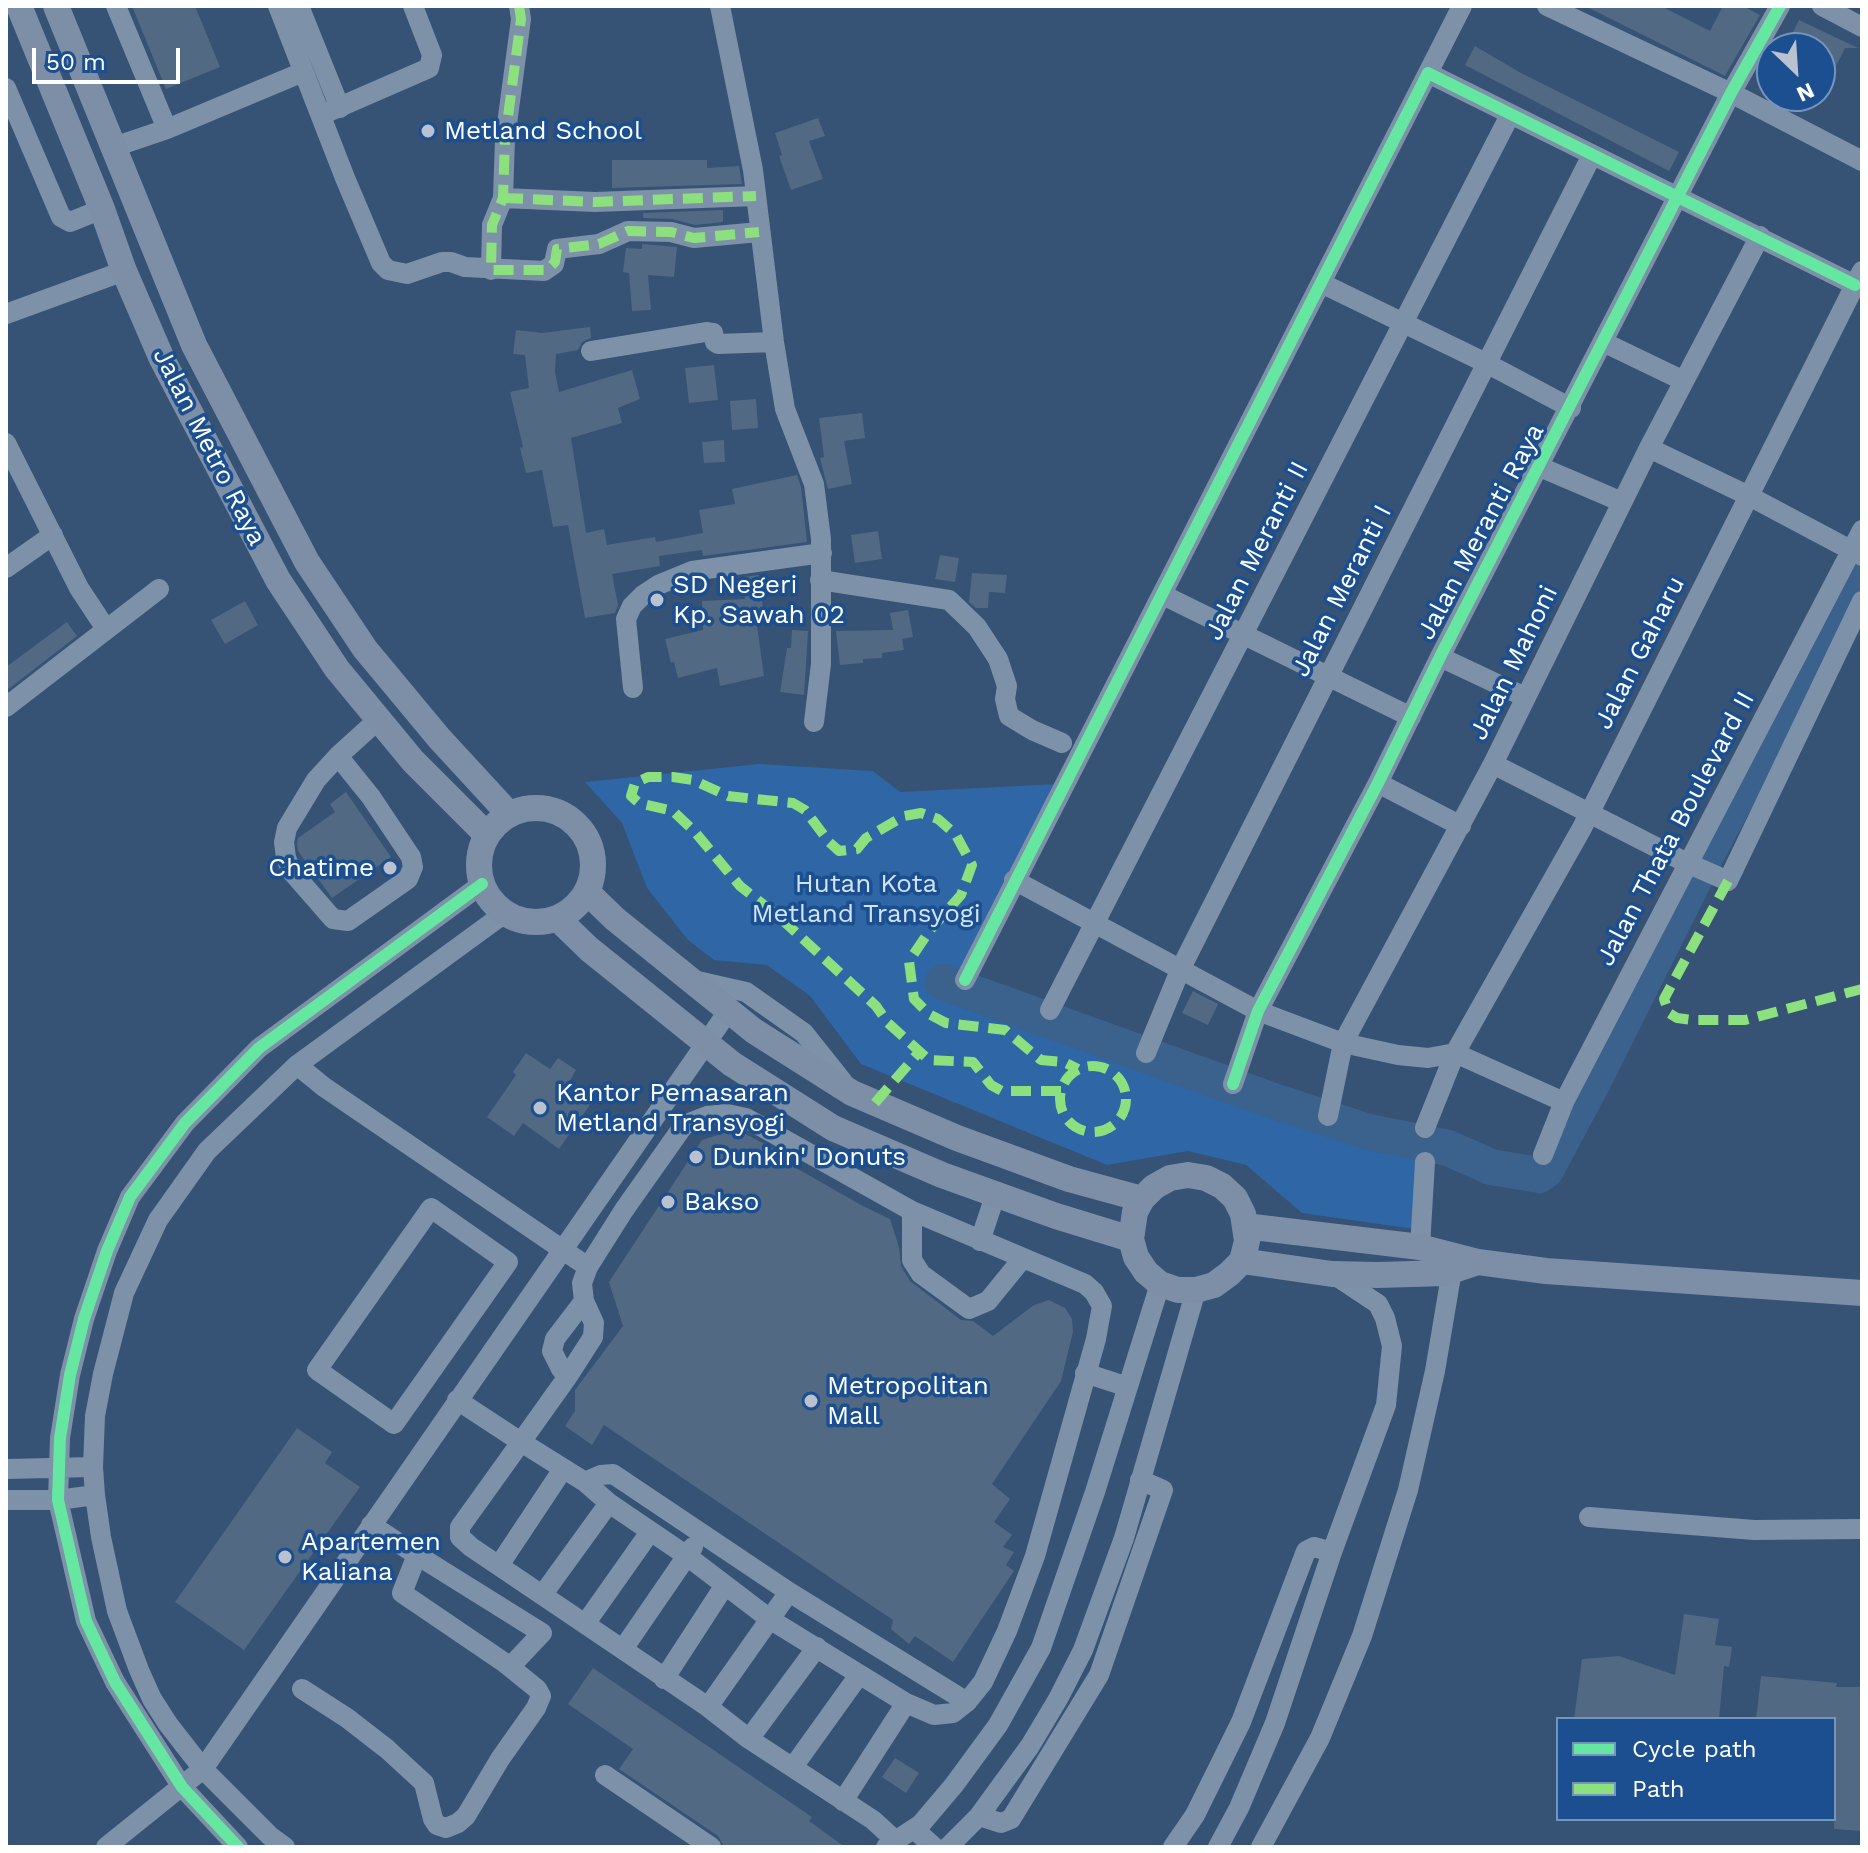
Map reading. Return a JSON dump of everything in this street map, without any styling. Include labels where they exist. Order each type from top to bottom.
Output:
[{"type":"main road","name":"Jalan Metro Raya","points":[[19,6],[162,359],[278,580],[337,669],[413,761],[487,835]]},
{"type":"main road","name":"Jalan Metro Raya","points":[[61,8],[194,345],[307,562],[365,649],[439,738],[509,814]]},
{"type":"main road","points":[[529,808],[550,809],[569,817],[582,829],[590,843],[594,860],[593,876],[587,892],[574,908],[557,918],[539,922],[521,920],[505,913],[491,900],[482,884],[479,859],[487,835],[509,814],[529,808]]},
{"type":"main road","points":[[587,892],[615,919],[754,1031],[852,1093],[957,1138],[1069,1179],[1142,1199]]},
{"type":"main road","points":[[557,918],[589,949],[732,1064],[833,1128],[942,1175],[1131,1239]]},
{"type":"main road","points":[[1188,1175],[1206,1178],[1222,1186],[1235,1198],[1243,1214],[1247,1241],[1242,1261],[1214,1285],[1196,1290],[1178,1290],[1160,1284],[1146,1272],[1136,1257],[1131,1239],[1135,1212],[1142,1199],[1170,1178],[1188,1175]]},
{"type":"main road","points":[[1245,1226],[1420,1247],[1461,1262]]},
{"type":"main road","points":[[1242,1261],[1332,1274],[1461,1262],[1546,1271],[1862,1293]]},
{"type":"street","points":[[116,6],[167,129]]},
{"type":"street","points":[[278,6],[303,72],[330,112]]},
{"type":"street","points":[[299,6],[330,112],[381,263],[388,270],[407,274],[442,262],[491,270],[547,270],[555,262],[557,249],[599,244],[628,231],[671,232],[694,238],[759,232]]},
{"type":"street","points":[[330,112],[429,68],[432,55],[413,6]]},
{"type":"street","points":[[491,270],[492,225],[503,198],[505,139],[521,19],[519,6]]},
{"type":"street","points":[[720,6],[746,132],[785,409],[814,484],[822,553],[821,664],[814,722]]},
{"type":"street","points":[[965,980],[1462,6]]},
{"type":"street","points":[[1547,6],[1731,93],[1862,161]]},
{"type":"street","name":"Jalan Meranti Raya","points":[[1233,1084],[1258,1011],[1731,93],[1780,6]]},
{"type":"street","points":[[1822,6],[1862,27]]},
{"type":"street","points":[[114,147],[167,129],[303,72]]},
{"type":"street","points":[[1428,73],[1678,197],[1858,278]]},
{"type":"street","points":[[6,88],[61,217],[70,222],[102,209]]},
{"type":"street","name":"Jalan Meranti II","points":[[1050,1010],[1510,115]]},
{"type":"street","name":"Jalan Meranti I","points":[[1146,1053],[1181,968],[1592,155]]},
{"type":"street","points":[[503,198],[595,202],[756,196]]},
{"type":"street","name":"Jalan Mahoni","points":[[1328,1116],[1343,1043],[1461,826],[1649,448],[1760,236]]},
{"type":"street","points":[[6,314],[124,271]]},
{"type":"street","name":"Jalan Gaharu","points":[[1425,1128],[1455,1053],[1515,951],[1589,811],[1858,278]]},
{"type":"street","points":[[1321,283],[1571,408]]},
{"type":"street","points":[[591,351],[706,332],[713,333],[718,344],[774,342]]},
{"type":"street","points":[[1603,342],[1684,381]]},
{"type":"street","points":[[6,443],[79,588],[106,629]]},
{"type":"street","points":[[1649,448],[1749,496],[1858,554]]},
{"type":"street","points":[[1540,467],[1622,502]]},
{"type":"street","name":"Jalan Thata Boulevard II","points":[[1706,872],[1858,554],[1862,530]]},
{"type":"street","points":[[6,568],[53,535]]},
{"type":"street","points":[[633,688],[626,619],[632,606],[643,595],[692,571],[822,553]]},
{"type":"street","points":[[820,580],[949,600],[977,627],[998,659],[1007,686],[1005,699],[1009,716],[1062,743]]},
{"type":"street","points":[[6,707],[159,589]]},
{"type":"street","points":[[1163,595],[1411,717]]},
{"type":"street","name":"Jalan Thata Boulevard II","points":[[1543,1155],[1564,1102],[1706,872],[1862,601]]},
{"type":"street","points":[[1440,657],[1525,697]]},
{"type":"street","points":[[338,756],[395,833],[411,857],[413,867],[408,879],[348,921],[333,919],[292,872],[284,842],[287,828],[316,780],[338,756],[380,718]]},
{"type":"street","points":[[1493,764],[1706,872]]},
{"type":"street","points":[[1378,783],[1461,826]]},
{"type":"street","points":[[1014,880],[1258,1011],[1343,1043],[1398,1055],[1428,1058],[1455,1053],[1564,1102]]},
{"type":"street","points":[[238,1847],[182,1787],[115,1682],[86,1621],[58,1500],[57,1468],[70,1375],[84,1319],[107,1251],[130,1197],[185,1123],[259,1048],[482,884]]},
{"type":"street","points":[[285,1847],[203,1769],[168,1724],[139,1670],[117,1611],[95,1495],[95,1416],[103,1374],[124,1293],[158,1220],[207,1151],[297,1065],[505,913]]},
{"type":"street","points":[[689,979],[746,992],[804,1033],[852,1093]]},
{"type":"street","points":[[106,1847],[203,1769],[729,1010]]},
{"type":"street","points":[[297,1065],[324,1087],[588,1267]]},
{"type":"street","points":[[457,1400],[521,1442],[563,1469],[585,1482],[609,1503],[687,1556],[771,1620],[906,1703],[943,1716],[953,1713],[967,1702],[983,1682],[1007,1631],[1035,1556],[1096,1339],[1102,1306],[1099,1298],[1085,1284],[912,1211],[746,1118],[727,1114],[707,1116],[684,1125],[588,1267],[582,1283],[584,1301],[594,1323],[593,1337],[566,1379],[521,1442],[460,1527],[460,1537],[708,1707],[749,1739],[873,1820],[892,1844],[914,1829],[954,1785],[998,1725],[1041,1648],[1095,1492],[1160,1284]]},
{"type":"street","points":[[1420,1247],[1425,1162]]},
{"type":"street","points":[[980,1241],[996,1193]]},
{"type":"street","points":[[600,1195],[624,1210]]},
{"type":"street","points":[[508,1262],[394,1424],[317,1370],[431,1208],[538,1283]]},
{"type":"street","points":[[912,1211],[912,1260],[916,1267],[969,1309],[988,1301],[1023,1258]]},
{"type":"street","points":[[1261,1847],[1320,1738],[1362,1636],[1408,1490],[1461,1262]]},
{"type":"street","points":[[1218,1847],[1239,1808],[1275,1723],[1332,1552],[1386,1405],[1392,1346],[1390,1331],[1378,1304],[1332,1274]]},
{"type":"street","points":[[494,1281],[525,1303]]},
{"type":"street","points":[[948,1847],[979,1816],[1030,1746],[1083,1650],[1124,1538],[1196,1290]]},
{"type":"street","points":[[561,1369],[552,1351],[555,1339],[584,1301]]},
{"type":"street","points":[[1085,1373],[1128,1387]]},
{"type":"street","points":[[6,1469],[93,1467]]},
{"type":"street","points":[[500,1564],[563,1469]]},
{"type":"street","points":[[585,1482],[613,1474],[789,1592],[967,1702]]},
{"type":"street","points":[[979,1816],[1001,1823],[1011,1819],[1099,1675],[1163,1490],[1140,1480]]},
{"type":"street","points":[[6,1500],[58,1500],[95,1495]]},
{"type":"street","points":[[543,1594],[609,1503]]},
{"type":"street","points":[[1589,1517],[1754,1530],[1862,1529]]},
{"type":"street","points":[[371,1525],[542,1633]]},
{"type":"street","points":[[585,1624],[650,1532]]},
{"type":"street","points":[[623,1649],[703,1534]]},
{"type":"street","points":[[1173,1847],[1195,1815],[1241,1722],[1306,1551],[1314,1547],[1332,1552]]},
{"type":"street","points":[[302,1689],[367,1733],[424,1783],[437,1825],[446,1828],[466,1816],[541,1696],[510,1667],[402,1593],[417,1555]]},
{"type":"street","points":[[664,1679],[725,1585]]},
{"type":"street","points":[[708,1707],[789,1592]]},
{"type":"street","points":[[510,1667],[561,1607]]},
{"type":"street","points":[[749,1739],[817,1647]]},
{"type":"street","points":[[793,1767],[859,1675]]},
{"type":"street","points":[[843,1801],[906,1703]]},
{"type":"street","points":[[605,1775],[711,1847]]},
{"type":"street","points":[[914,1829],[934,1847]]},
{"type":"green space","name":"Hutan Kota Metland Transyogi","points":[[759,764],[873,771],[900,792],[1057,784],[944,999],[1422,1147],[1414,1229],[1302,1213],[1246,1165],[1188,1151],[1107,1165],[861,1064],[810,996],[767,965],[714,960],[688,940],[647,888],[622,823],[585,782]]},
{"type":"building","points":[[132,6],[195,6],[220,67],[166,89]]},
{"type":"building","points":[[1585,6],[1661,6],[1710,31],[1723,6],[1743,6],[1760,15],[1725,76]]},
{"type":"building","points":[[1799,20],[1824,32],[1793,32]]},
{"type":"building","points":[[1836,38],[1858,48],[1845,48],[1836,66]]},
{"type":"building","points":[[1475,46],[1521,73],[1679,152],[1669,171],[1465,65]]},
{"type":"building","points":[[818,118],[825,136],[809,141],[823,179],[791,190],[775,133]]},
{"type":"building","points":[[612,160],[707,160],[707,168],[739,166],[742,184],[612,188]]},
{"type":"building","points":[[723,210],[723,222],[695,225],[672,219],[643,218],[643,213]]},
{"type":"building","points":[[642,244],[677,247],[674,277],[648,275],[651,310],[632,311],[629,273],[623,272],[626,248],[642,249]]},
{"type":"building","points":[[590,327],[591,338],[582,342],[578,350],[556,354],[555,372],[559,392],[632,370],[640,399],[618,408],[622,423],[571,438],[586,533],[604,529],[607,545],[655,537],[656,542],[703,533],[699,510],[735,504],[732,489],[797,475],[807,542],[703,556],[702,550],[659,556],[660,566],[612,574],[618,605],[615,613],[585,618],[568,525],[553,527],[542,470],[526,473],[510,392],[529,388],[525,355],[513,354],[516,330],[542,333]]},
{"type":"building","points":[[714,365],[718,400],[689,403],[685,368]]},
{"type":"building","points":[[756,399],[758,428],[732,430],[730,401]]},
{"type":"building","points":[[862,413],[865,438],[844,441],[852,484],[828,489],[820,458],[824,457],[819,418]]},
{"type":"building","points":[[724,440],[725,462],[704,463],[702,442]]},
{"type":"building","points":[[878,531],[882,559],[855,563],[851,535]]},
{"type":"building","points":[[940,555],[959,558],[955,582],[935,579]]},
{"type":"building","points":[[972,573],[1007,575],[1005,593],[989,592],[988,608],[976,608],[969,602]]},
{"type":"building","points":[[759,575],[764,617],[756,618],[764,676],[720,686],[717,668],[678,678],[665,639],[703,630],[702,601],[745,599],[743,577]]},
{"type":"building","points":[[245,601],[258,625],[225,644],[211,620]]},
{"type":"building","points":[[908,610],[913,637],[902,639],[904,650],[882,653],[882,658],[863,659],[863,663],[840,665],[836,631],[893,630],[890,613]]},
{"type":"building","points":[[67,622],[77,636],[6,691],[6,667]]},
{"type":"building","points":[[792,630],[808,631],[804,695],[780,692],[787,648],[791,648]]},
{"type":"building","points":[[346,792],[391,857],[332,898],[298,851],[297,843],[298,838],[335,812],[330,804]]},
{"type":"building","points":[[1193,991],[1218,1004],[1208,1025],[1182,1013]]},
{"type":"building","name":"Kantor Pemasaran Metland Transyogi","points":[[526,1053],[550,1069],[558,1058],[576,1070],[569,1082],[594,1099],[559,1149],[523,1123],[514,1136],[487,1117],[516,1075],[513,1072]]},
{"type":"building","name":"Metropolitan Mall","points":[[736,1129],[787,1156],[784,1161],[890,1219],[901,1266],[910,1281],[961,1320],[973,1321],[993,1336],[1034,1305],[1049,1300],[1065,1308],[1072,1319],[1073,1332],[1061,1381],[992,1484],[1010,1499],[994,1522],[1012,1535],[1003,1547],[1014,1552],[1006,1565],[1014,1571],[953,1662],[915,1636],[909,1644],[891,1629],[893,1620],[604,1425],[592,1445],[565,1426],[575,1411],[575,1390],[623,1326],[609,1282],[702,1140]]},
{"type":"building","points":[[297,1428],[332,1452],[325,1463],[360,1487],[244,1650],[175,1602]]},
{"type":"building","points":[[1684,1614],[1719,1619],[1715,1645],[1732,1647],[1729,1667],[1724,1666],[1719,1717],[1574,1717],[1582,1659],[1619,1656],[1675,1675]]},
{"type":"building","points":[[593,1668],[812,1817],[809,1821],[845,1847],[724,1847],[718,1836],[619,1769],[633,1749],[568,1704]]},
{"type":"building","points":[[1761,1676],[1837,1683],[1836,1687],[1862,1687],[1862,1831],[1834,1829],[1836,1717],[1756,1717]]},
{"type":"building","points":[[895,1758],[919,1773],[906,1793],[882,1777]]},
{"type":"waterway","points":[[943,982],[1268,1099],[1369,1132],[1448,1148],[1491,1167],[1539,1175],[1546,1170],[1594,1080],[1709,850],[1862,562]]},
{"type":"marked path","points":[[519,6],[521,19],[505,139],[503,198],[492,225],[491,270],[547,270],[555,262],[557,249],[599,244],[628,231],[671,232],[694,238],[759,232]]},
{"type":"marked path","points":[[503,198],[595,202],[756,196]]},
{"type":"marked path","points":[[1061,1091],[1002,1091],[991,1085],[973,1062],[929,1060],[888,1023],[876,1006],[778,916],[740,886],[695,832],[673,811],[639,803],[631,796],[635,783],[648,777],[673,777],[693,780],[728,796],[793,803],[805,810],[839,851],[857,849],[866,838],[904,816],[921,813],[938,819],[956,835],[972,865],[961,895],[930,930],[909,961],[914,999],[929,1014],[946,1023],[1005,1030],[1041,1060],[1064,1062],[1078,1069]]},
{"type":"marked path","points":[[1728,881],[1664,999],[1669,1013],[1677,1018],[1692,1020],[1745,1020],[1862,989]]},
{"type":"marked path","points":[[875,1103],[919,1052]]},
{"type":"marked path","points":[[1086,1066],[1100,1066],[1112,1071],[1121,1080],[1126,1099],[1124,1112],[1117,1123],[1100,1132],[1086,1132],[1074,1127],[1065,1118],[1060,1106],[1060,1092],[1065,1080],[1074,1071],[1086,1066]]},
{"type":"cycle path","points":[[1233,1084],[1258,1011],[1731,93],[1780,6]]},
{"type":"cycle path","points":[[965,980],[1428,73],[1855,285]]},
{"type":"cycle path","points":[[238,1847],[182,1787],[115,1682],[86,1621],[58,1500],[60,1438],[70,1375],[84,1319],[107,1251],[130,1197],[185,1123],[259,1048],[482,884]]},
{"type":"place","name":"Metland School","points":[[428,131]]},
{"type":"place","name":"SD Negeri Kp. Sawah 02","points":[[657,600]]},
{"type":"place","name":"Chatime","points":[[390,868]]},
{"type":"place","name":"Kantor Pemasaran Metland Transyogi","points":[[540,1108]]},
{"type":"place","name":"Dunkin' Donuts","points":[[696,1157]]},
{"type":"place","name":"Bakso","points":[[668,1202]]},
{"type":"place","name":"Metropolitan Mall","points":[[811,1401]]},
{"type":"place","name":"Apartemen Kaliana","points":[[285,1557]]}]
